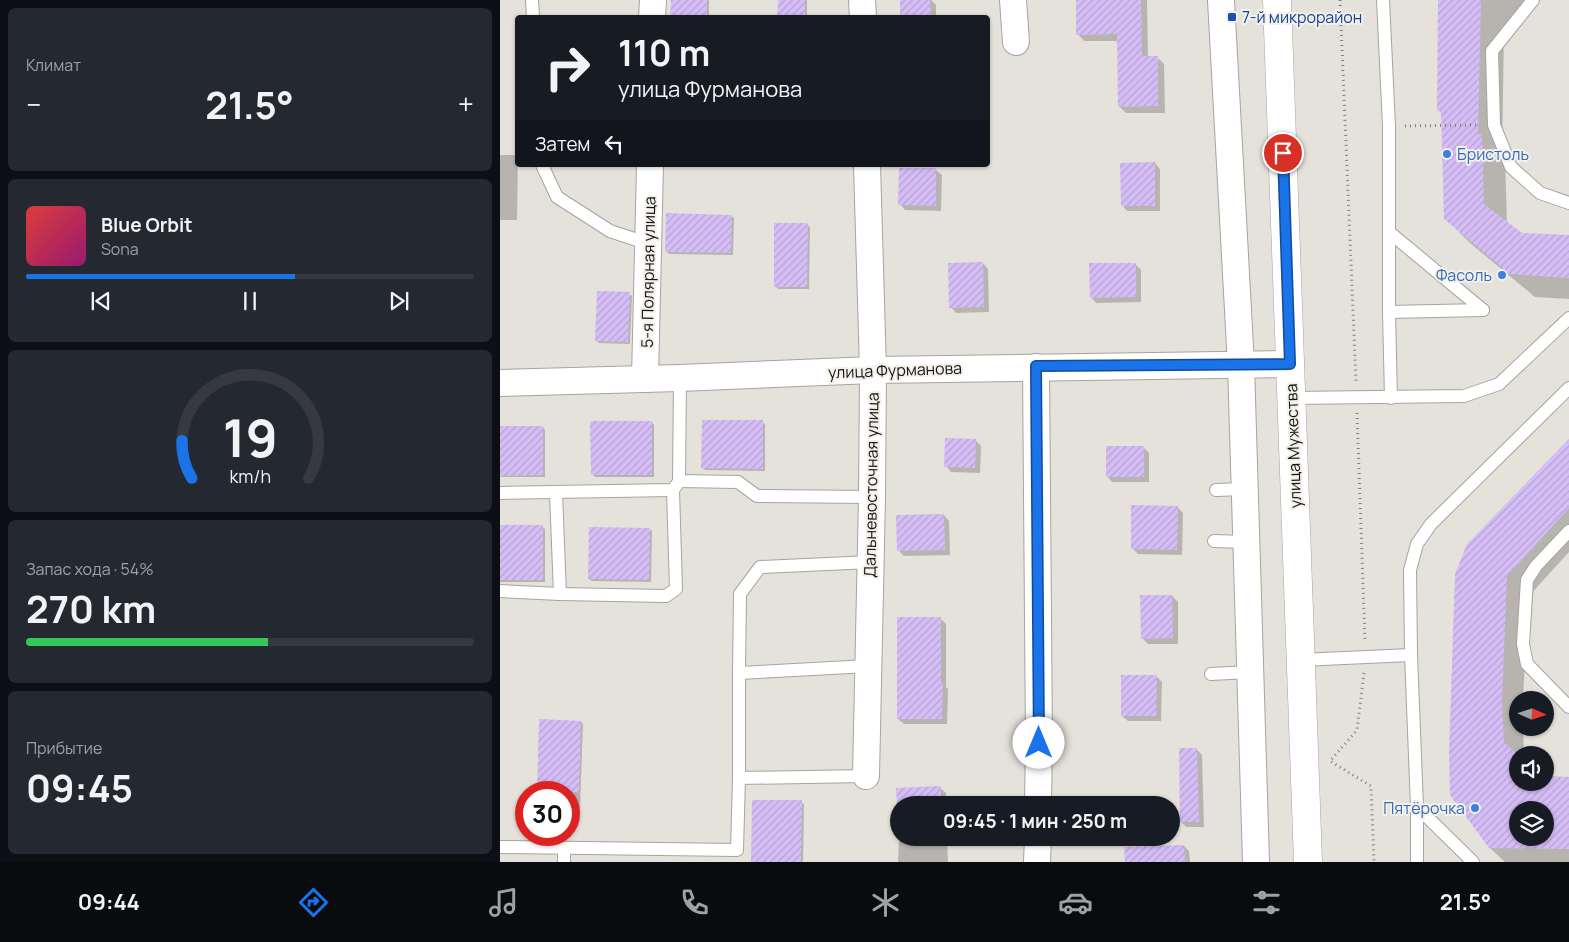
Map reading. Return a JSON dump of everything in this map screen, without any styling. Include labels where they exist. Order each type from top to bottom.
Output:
[{"type":"main road","name":"улица Мужества","points":[[1277,0],[1308,862]]},
{"type":"street","points":[[652,15],[653,0]]},
{"type":"street","points":[[862,0],[862,15]]},
{"type":"street","points":[[1013,0],[1016,42]]},
{"type":"street","points":[[1221,0],[1241,365],[1256,862]]},
{"type":"street","name":"5-я Полярная улица","points":[[645,379],[650,167]]},
{"type":"street","name":"Дальневосточная улица","points":[[866,776],[873,370],[867,167]]},
{"type":"street","name":"улица Фурманова","points":[[500,383],[1036,366],[1290,364]]},
{"type":"street","points":[[1036,366],[1038,796]]},
{"type":"street","points":[[1037,862],[1038,846]]},
{"type":"lane","points":[[532,0],[533,15]]},
{"type":"lane","points":[[1383,0],[1389,126],[1391,398]]},
{"type":"lane","points":[[1533,0],[1492,51],[1494,125],[1511,166],[1540,192],[1569,203]]},
{"type":"lane","points":[[543,167],[557,197],[610,231],[649,244]]},
{"type":"lane","points":[[1389,312],[1483,310],[1390,232]]},
{"type":"lane","points":[[1291,398],[1464,396],[1500,384],[1569,318]]},
{"type":"lane","points":[[500,591],[666,596],[676,589],[676,486],[680,378]]},
{"type":"lane","points":[[1417,862],[1410,570],[1417,544],[1431,524],[1569,388]]},
{"type":"lane","points":[[500,493],[556,493],[738,482],[757,496],[872,496]]},
{"type":"lane","points":[[1216,490],[1244,489]]},
{"type":"lane","points":[[556,493],[560,594]]},
{"type":"lane","points":[[1569,531],[1536,566],[1527,580],[1523,644],[1527,664],[1569,707]]},
{"type":"lane","points":[[1214,541],[1246,542]]},
{"type":"lane","points":[[500,847],[737,850],[740,594],[760,567],[870,562]]},
{"type":"lane","points":[[1300,660],[1411,655]]},
{"type":"lane","points":[[739,672],[868,666]]},
{"type":"lane","points":[[1211,674],[1250,672]]},
{"type":"lane","points":[[739,778],[866,776]]},
{"type":"lane","points":[[1417,806],[1473,862]]},
{"type":"lane","points":[[564,848],[564,862]]},
{"type":"path","points":[[1340,0],[1366,656],[1357,730],[1330,762],[1371,786],[1374,862]]},
{"type":"path","points":[[1389,126],[1494,125]]},
{"type":"building","points":[[671,0],[707,0],[707,15],[670,15]]},
{"type":"building","points":[[778,0],[805,0],[805,15],[777,15]]},
{"type":"building","points":[[900,0],[930,0],[931,15],[900,15]]},
{"type":"building","points":[[1076,0],[1141,0],[1142,56],[1158,56],[1158,106],[1118,107],[1117,34],[1076,35]]},
{"type":"building","points":[[1438,0],[1481,0],[1478,134],[1482,134],[1484,204],[1522,233],[1569,235],[1569,278],[1510,274],[1444,219],[1441,110],[1437,110]]},
{"type":"building","points":[[1155,162],[1155,206],[1121,206],[1120,163]]},
{"type":"building","points":[[899,168],[936,168],[936,206],[898,205]]},
{"type":"building","points":[[666,213],[732,215],[731,253],[665,252]]},
{"type":"building","points":[[774,223],[808,223],[807,287],[774,287]]},
{"type":"building","points":[[983,262],[984,307],[949,308],[948,263]]},
{"type":"building","points":[[1089,263],[1136,263],[1136,297],[1090,298]]},
{"type":"building","points":[[597,291],[630,292],[628,342],[595,341]]},
{"type":"building","points":[[702,420],[763,420],[763,469],[701,468]]},
{"type":"building","points":[[590,421],[652,421],[652,475],[591,475]]},
{"type":"building","points":[[500,426],[543,426],[543,475],[500,476]]},
{"type":"building","points":[[945,438],[976,439],[975,468],[944,467]]},
{"type":"building","points":[[1569,439],[1569,508],[1507,576],[1502,701],[1504,742],[1509,747],[1509,791],[1554,791],[1554,776],[1569,777],[1569,849],[1489,848],[1450,795],[1449,753],[1455,574],[1467,544]]},
{"type":"building","points":[[1106,446],[1144,446],[1144,477],[1106,477]]},
{"type":"building","points":[[1131,505],[1178,506],[1177,550],[1131,549]]},
{"type":"building","points":[[944,514],[945,550],[897,551],[896,515]]},
{"type":"building","points":[[500,525],[543,525],[543,580],[500,580]]},
{"type":"building","points":[[589,527],[650,528],[649,580],[588,579]]},
{"type":"building","points":[[1140,595],[1172,595],[1173,638],[1141,639]]},
{"type":"building","points":[[897,617],[941,617],[942,719],[897,719]]},
{"type":"building","points":[[1121,675],[1157,675],[1156,716],[1121,716]]},
{"type":"building","points":[[539,719],[581,721],[579,781],[537,781]]},
{"type":"building","points":[[1179,748],[1197,748],[1199,822],[1180,822]]},
{"type":"building","points":[[941,786],[941,796],[896,796],[896,788]]},
{"type":"building","points":[[752,800],[802,800],[801,862],[751,862]]},
{"type":"building","points":[[1184,845],[1185,862],[1125,862],[1124,847]]},
{"type":"place","name":"7-й микрорайон","points":[[1232,17]]},
{"type":"place","name":"Бристоль","points":[[1447,154]]},
{"type":"place","name":"Фасоль","points":[[1502,275]]},
{"type":"place","name":"Пятёрочка","points":[[1475,808]]},
{"type":"route","points":[[1039,743],[1036,366],[1290,364],[1283,153]]}]
